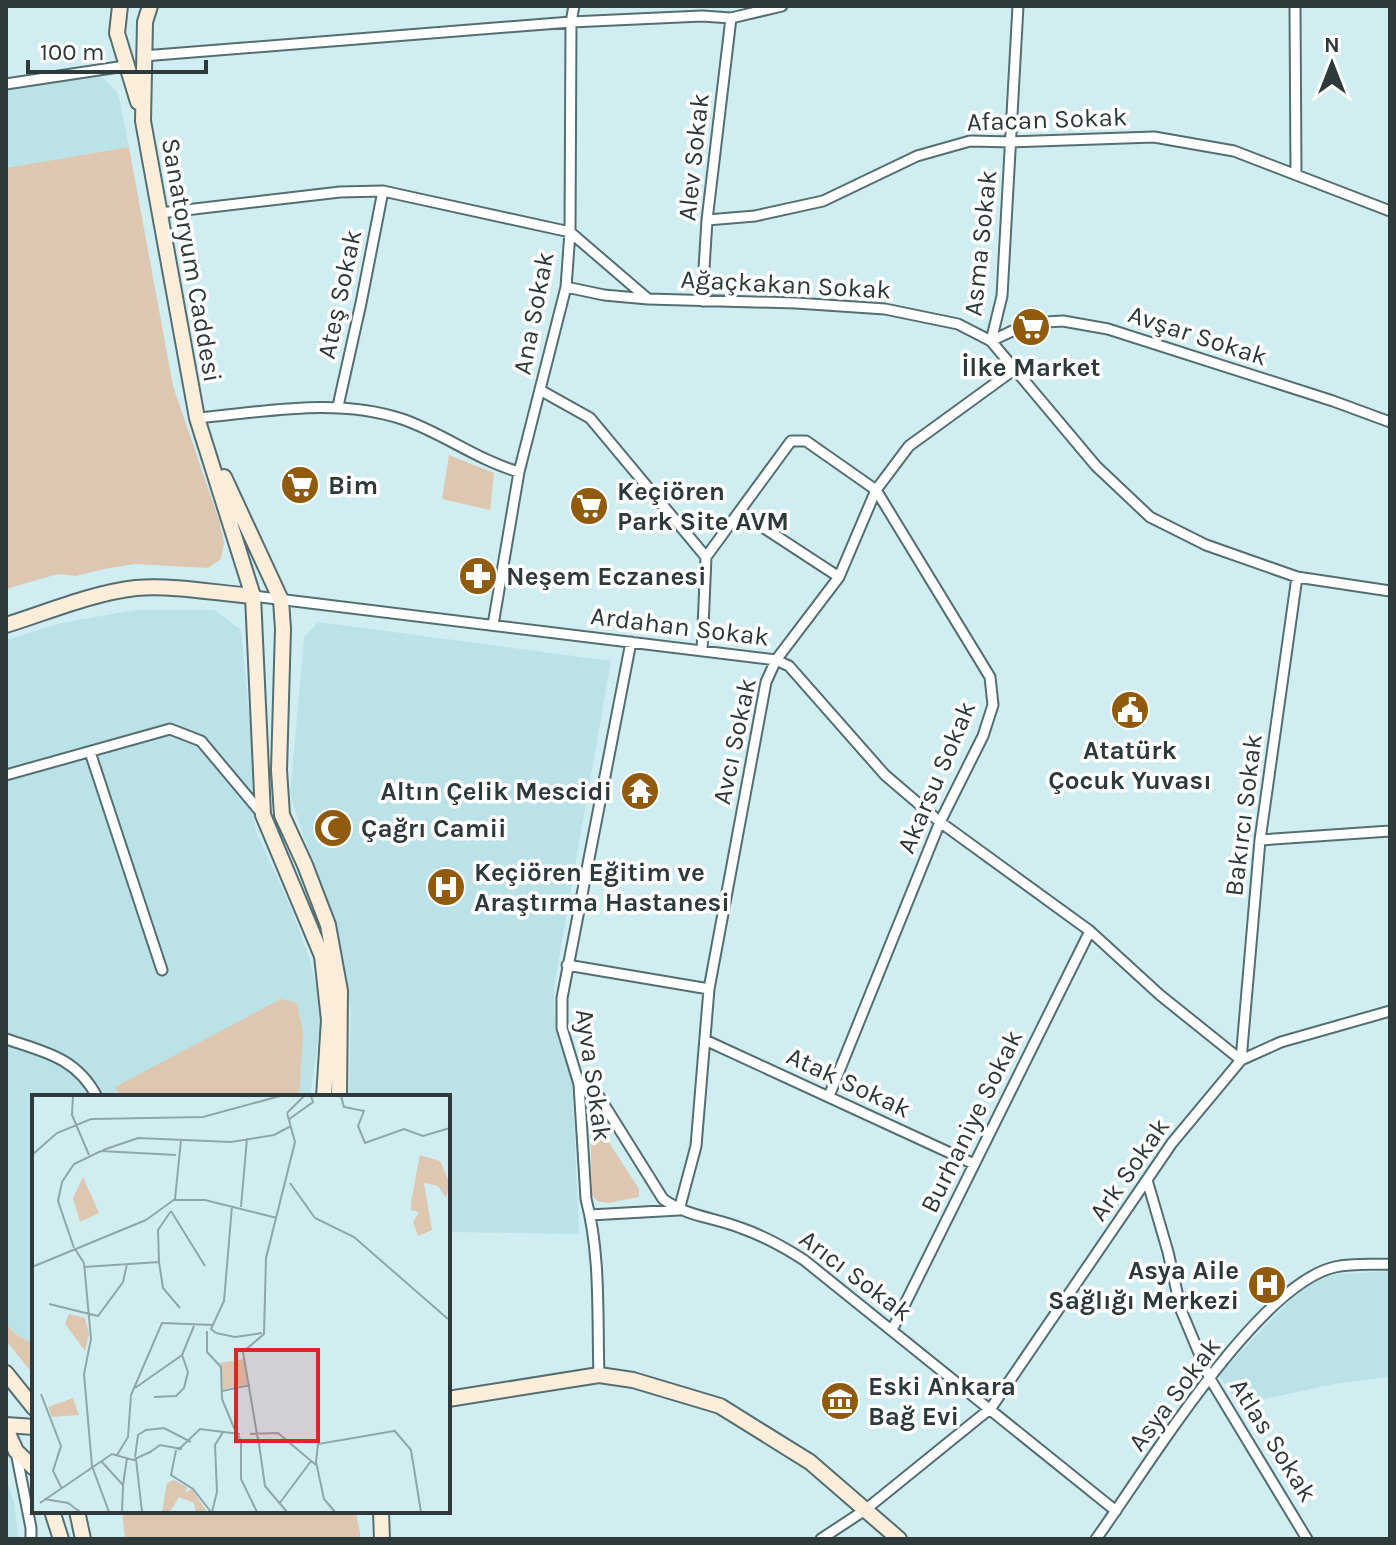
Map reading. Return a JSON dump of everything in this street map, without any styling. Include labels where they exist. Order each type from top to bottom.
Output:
[{"type":"main road","name":"Sanatoryum Caddesi","points":[[120,6],[117,33],[141,111],[197,418],[253,596],[263,815],[322,956],[329,1020],[324,1095]]},
{"type":"main road","points":[[120,6],[145,22]]},
{"type":"main road","name":"Sanatoryum Caddesi","points":[[141,111],[145,22],[150,6]]},
{"type":"main road","name":"Sanatoryum Caddesi","points":[[197,418],[281,600],[279,770],[282,815],[328,925],[340,991],[339,1095]]},
{"type":"main road","points":[[6,625],[106,594],[137,588],[253,596]]},
{"type":"main road","points":[[6,1373],[32,1406]]},
{"type":"main road","points":[[450,1399],[599,1375],[633,1380],[720,1406],[810,1462],[899,1539]]},
{"type":"main road","points":[[32,1427],[6,1427],[11,1449],[32,1466]]},
{"type":"main road","points":[[11,1449],[32,1452]]},
{"type":"main road","points":[[53,1513],[61,1539]]},
{"type":"main road","points":[[77,1513],[83,1538]]},
{"type":"main road","points":[[83,1538],[89,1513]]},
{"type":"main road","points":[[381,1514],[382,1539]]},
{"type":"street","name":"Ana Sokak","points":[[493,625],[519,472],[566,287],[570,232],[571,22],[574,6]]},
{"type":"street","points":[[143,56],[571,22],[702,16],[731,18],[782,6]]},
{"type":"street","name":"Asma Sokak","points":[[991,341],[1002,296],[1018,6]]},
{"type":"street","points":[[1295,6],[1296,175]]},
{"type":"street","name":"Alev Sokak","points":[[702,301],[707,220],[731,18]]},
{"type":"street","points":[[6,84],[125,66]]},
{"type":"street","name":"Afacan Sokak","points":[[707,220],[755,216],[823,201],[917,156],[970,141],[1154,137],[1234,151],[1390,211]]},
{"type":"street","name":"Ağaçkakan Sokak","points":[[160,213],[340,192],[383,191],[570,232],[648,299],[885,309],[958,324],[991,341],[1096,466],[1150,517],[1206,545],[1297,577],[1390,591]]},
{"type":"street","name":"Ateş Sokak","points":[[338,406],[383,191]]},
{"type":"street","points":[[566,287],[604,295],[648,299]]},
{"type":"street","name":"Avşar Sokak","points":[[991,341],[1029,323],[1063,321],[1108,329],[1390,422]]},
{"type":"street","name":"Avcı Sokak","points":[[679,1210],[696,1146],[709,989],[766,682],[776,660],[839,577],[876,490],[909,446],[1015,369]]},
{"type":"street","points":[[540,390],[590,418],[706,557]]},
{"type":"street","points":[[197,418],[338,406],[364,409],[405,420],[492,464],[519,472]]},
{"type":"street","points":[[702,651],[706,557],[791,441],[806,441],[876,490]]},
{"type":"street","name":"Akarsu Sokak","points":[[829,1096],[940,822],[983,736],[993,705],[990,677],[876,490]]},
{"type":"street","points":[[741,513],[839,577]]},
{"type":"street","name":"Bakırcı Sokak","points":[[1241,1060],[1260,840],[1297,577]]},
{"type":"street","name":"Ardahan Sokak","points":[[253,596],[776,660],[789,666],[885,775],[940,822],[1090,931],[1160,995],[1241,1060]]},
{"type":"street","name":"Ayva Sokak","points":[[599,1375],[597,1295],[586,1199],[579,1084],[562,1028],[562,998],[631,642]]},
{"type":"street","points":[[6,775],[170,729],[201,741],[263,815]]},
{"type":"street","points":[[90,752],[162,970]]},
{"type":"street","points":[[1260,840],[1390,831]]},
{"type":"street","name":"Burhaniye Sokak","points":[[892,1330],[1090,931]]},
{"type":"street","points":[[567,965],[709,989]]},
{"type":"street","points":[[1241,1060],[1281,1042],[1390,1011]]},
{"type":"street","points":[[6,1039],[58,1057],[87,1078],[96,1095]]},
{"type":"street","name":"Atak Sokak","points":[[705,1040],[974,1164]]},
{"type":"street","name":"Ark Sokak","points":[[821,1539],[865,1510],[991,1408],[1172,1143],[1241,1060]]},
{"type":"street","points":[[579,1084],[598,1095],[663,1199],[679,1210]]},
{"type":"street","name":"Atlas Sokak","points":[[1147,1180],[1181,1310],[1209,1377],[1307,1539]]},
{"type":"street","points":[[590,1215],[679,1210]]},
{"type":"street","name":"Arıcı Sokak","points":[[679,1210],[738,1226],[770,1239],[804,1260],[1116,1511]]},
{"type":"street","name":"Asya Sokak","points":[[1096,1539],[1209,1377],[1277,1302],[1301,1283],[1334,1267],[1390,1264]]},
{"type":"street","points":[[11,1449],[31,1539]]},
{"type":"shaded area","points":[[100,75],[118,93],[129,147],[6,168],[6,89]]},
{"type":"shaded area","points":[[129,147],[173,386],[219,520],[224,543],[221,559],[208,568],[135,564],[76,576],[58,574],[6,589],[6,168]]},
{"type":"shaded area","points":[[449,455],[494,473],[490,510],[442,499]]},
{"type":"shaded area","points":[[135,610],[214,610],[241,630],[251,736],[255,829],[292,910],[310,960],[322,1014],[310,1095],[32,1095],[32,1343],[18,1336],[6,1324],[6,640],[61,623]]},
{"type":"shaded area","name":"Keçiören Eğitim ve Araştırma Hastanesi","points":[[318,622],[611,661],[554,987],[555,1030],[572,1075],[579,1234],[450,1232],[450,1095],[349,1095],[351,1011],[340,944],[290,795],[304,637]]},
{"type":"shaded area","points":[[281,999],[297,1003],[303,1034],[299,1095],[119,1095],[115,1087]]},
{"type":"shaded area","points":[[590,1113],[639,1189],[639,1197],[608,1203],[597,1201],[592,1195]]},
{"type":"shaded area","points":[[1390,1271],[1390,1377],[1334,1384],[1238,1405],[1219,1375],[1302,1289],[1327,1275]]},
{"type":"shaded area","points":[[6,1324],[18,1336],[32,1343],[32,1373],[6,1341]]},
{"type":"shaded area","points":[[6,1478],[14,1503],[19,1539],[6,1539]]},
{"type":"shaded area","points":[[122,1513],[356,1513],[361,1539],[125,1539]]},
{"type":"place","name":"İlke Market","points":[[1031,327]]},
{"type":"place","name":"Bim","points":[[300,485]]},
{"type":"place","name":"Keçiören Park Site AVM","points":[[589,506]]},
{"type":"place","name":"Neşem Eczanesi","points":[[478,576]]},
{"type":"place","name":"Atatürk Çocuk Yuvası","points":[[1130,710]]},
{"type":"place","name":"Altın Çelik Mescidi","points":[[640,791]]},
{"type":"place","name":"Çağrı Camii","points":[[333,828]]},
{"type":"place","name":"Keçiören Eğitim ve Araştırma Hastanesi","points":[[446,887]]},
{"type":"place","name":"Asya Aile Sağlığı Merkezi","points":[[1267,1285]]},
{"type":"place","name":"Eski Ankara Bağ Evi","points":[[840,1401]]}]
